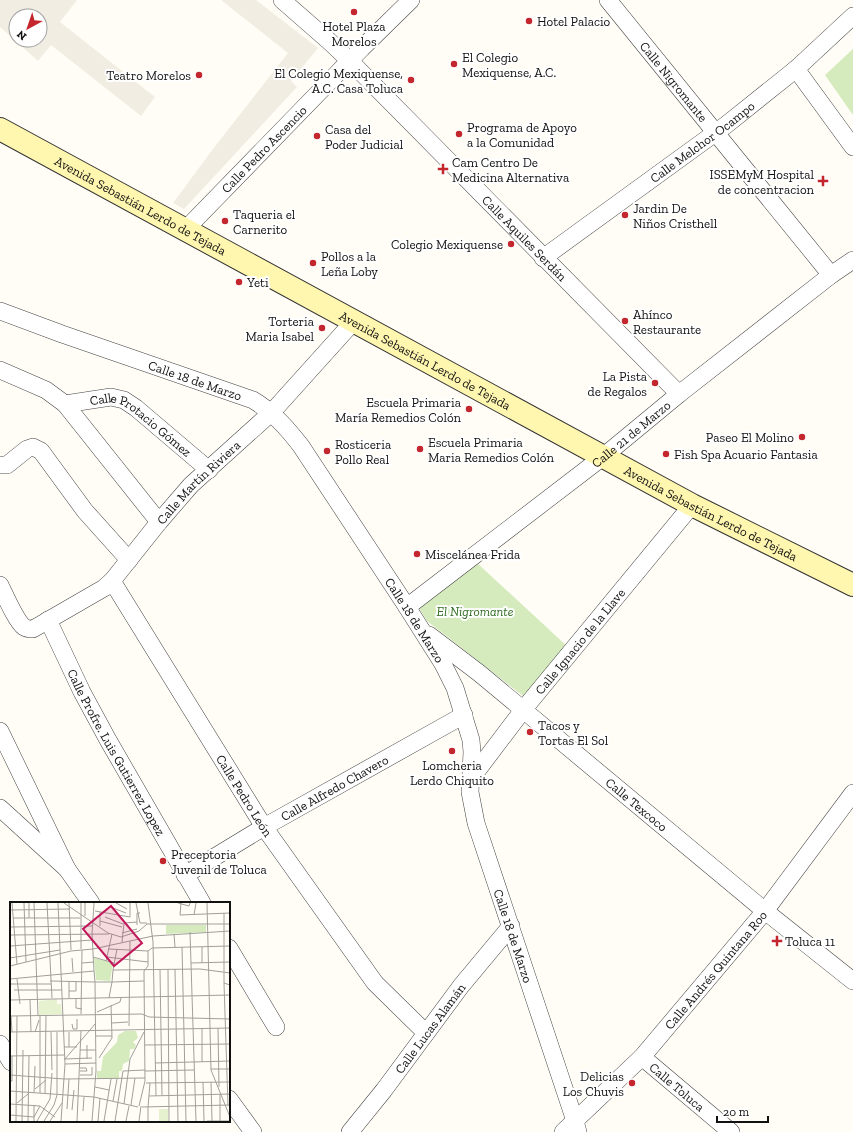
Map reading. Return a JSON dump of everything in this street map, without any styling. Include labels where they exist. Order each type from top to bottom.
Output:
[{"type":"main road","name":"Avenida Sebastián Lerdo de Tejada","points":[[0,130],[692,505],[853,585]]},
{"type":"street","name":"Calle Aquiles Serdán","points":[[282,0],[350,61],[679,394]]},
{"type":"street","name":"Calle Pedro Ascencio","points":[[185,230],[411,0]]},
{"type":"street","name":"Calle Nigromante","points":[[608,0],[831,275]]},
{"type":"street","name":"Calle Melchor Ocampo","points":[[543,258],[716,133],[796,69],[853,16]]},
{"type":"street","points":[[796,69],[853,147]]},
{"type":"street","name":"Calle 21 de Marzo","points":[[407,607],[604,456],[679,394],[831,275],[853,260]]},
{"type":"street","name":"Calle 18 de Marzo","points":[[0,311],[253,400],[272,412],[301,446],[420,627],[443,664],[455,688],[471,740],[472,752],[470,792],[476,823],[511,926],[572,1128]]},
{"type":"street","name":"Calle Martín Riviera","points":[[0,585],[18,620],[28,629],[33,629],[104,588],[112,581],[191,485],[272,412],[354,321]]},
{"type":"street","name":"Calle Protacio Gómez","points":[[0,370],[46,390],[65,404],[159,522]]},
{"type":"street","name":"Calle Protacio Gómez","points":[[65,404],[111,397],[124,400],[136,408],[209,470]]},
{"type":"street","points":[[0,465],[7,465],[27,449],[33,447],[41,452],[85,511],[129,560]]},
{"type":"street","name":"Calle Ignacio de la Llave","points":[[470,780],[524,710],[692,505]]},
{"type":"street","name":"Calle Pedro León","points":[[112,581],[264,827],[376,983],[426,1033]]},
{"type":"street","name":"Calle Profre. Luis Gutierrez Lopez","points":[[48,620],[82,692],[108,740],[201,902]]},
{"type":"street","name":"Calle Texcoco","points":[[420,627],[524,710],[853,981]]},
{"type":"street","name":"Calle Alfredo Chavero","points":[[186,875],[264,827],[464,715]]},
{"type":"street","points":[[0,731],[67,869],[90,902]]},
{"type":"street","name":"Calle Andrés Quintana Roo","points":[[572,1128],[642,1057],[765,910],[850,803]]},
{"type":"street","points":[[0,808],[67,869]]},
{"type":"street","name":"Calle Lucas Alamán","points":[[350,1132],[461,986],[511,926]]},
{"type":"street","points":[[230,950],[276,1027]]},
{"type":"street","points":[[0,1044],[10,1062]]},
{"type":"street","name":"Calle Toluca","points":[[642,1057],[731,1132]]},
{"type":"street","points":[[230,1100],[254,1132]]},
{"type":"green space","points":[[853,49],[853,115],[825,75]]},
{"type":"green space","name":"El Nigromante","points":[[476,562],[569,648],[527,699],[427,621],[419,608]]},
{"type":"shaded area","points":[[0,0],[77,0],[60,22],[155,97],[141,116],[51,45],[38,61],[23,48],[48,48],[48,8],[8,8],[8,34],[0,27]]},
{"type":"shaded area","points":[[221,0],[256,0],[318,48],[291,81],[297,87],[184,209],[173,203],[288,53]]},
{"type":"place","name":"Hotel Plaza Morelos","points":[[354,12]]},
{"type":"place","name":"Hotel Palacio","points":[[529,21]]},
{"type":"place","name":"El Colegio Mexiquense, A.C.","points":[[454,64]]},
{"type":"place","name":"Teatro Morelos","points":[[199,75]]},
{"type":"place","name":"El Colegio Mexiquense, A.C. Casa Toluca","points":[[411,80]]},
{"type":"place","name":"Programa de Apoyo a la Comunidad","points":[[459,134]]},
{"type":"place","name":"Casa del Poder Judicial","points":[[317,136]]},
{"type":"place","name":"Cam Centro De Medicina Alternativa","points":[[443,169]]},
{"type":"place","name":"ISSEMyM Hospital de concentracion","points":[[823,181]]},
{"type":"place","name":"Jardin De Niños Cristhell","points":[[625,215]]},
{"type":"place","name":"Taqueria el Carnerito","points":[[225,221]]},
{"type":"place","name":"Colegio Mexiquense","points":[[511,244]]},
{"type":"place","name":"Pollos a la Leña Loby","points":[[313,263]]},
{"type":"place","name":"Yeti","points":[[239,282]]},
{"type":"place","name":"Ahínco Restaurante","points":[[625,321]]},
{"type":"place","name":"Torteria Maria Isabel","points":[[322,328]]},
{"type":"place","name":"La Pista de Regalos","points":[[655,383]]},
{"type":"place","name":"Escuela Primaria María Remedios Colón","points":[[469,409]]},
{"type":"place","name":"Paseo El Molino","points":[[802,437]]},
{"type":"place","name":"Escuela Primaria Maria Remedios Colón","points":[[420,449]]},
{"type":"place","name":"Rosticeria Pollo Real","points":[[327,451]]},
{"type":"place","name":"Fish Spa Acuario Fantasia","points":[[666,454]]},
{"type":"place","name":"Miscelánea Frida","points":[[417,554]]},
{"type":"place","name":"Tacos y Tortas El Sol","points":[[530,732]]},
{"type":"place","name":"Lomcheria Lerdo Chiquito","points":[[452,751]]},
{"type":"place","name":"Preceptoria Juvenil de Toluca","points":[[163,861]]},
{"type":"place","name":"Toluca 11","points":[[777,941]]},
{"type":"place","name":"Delicias Los Chuvis","points":[[632,1083]]}]
